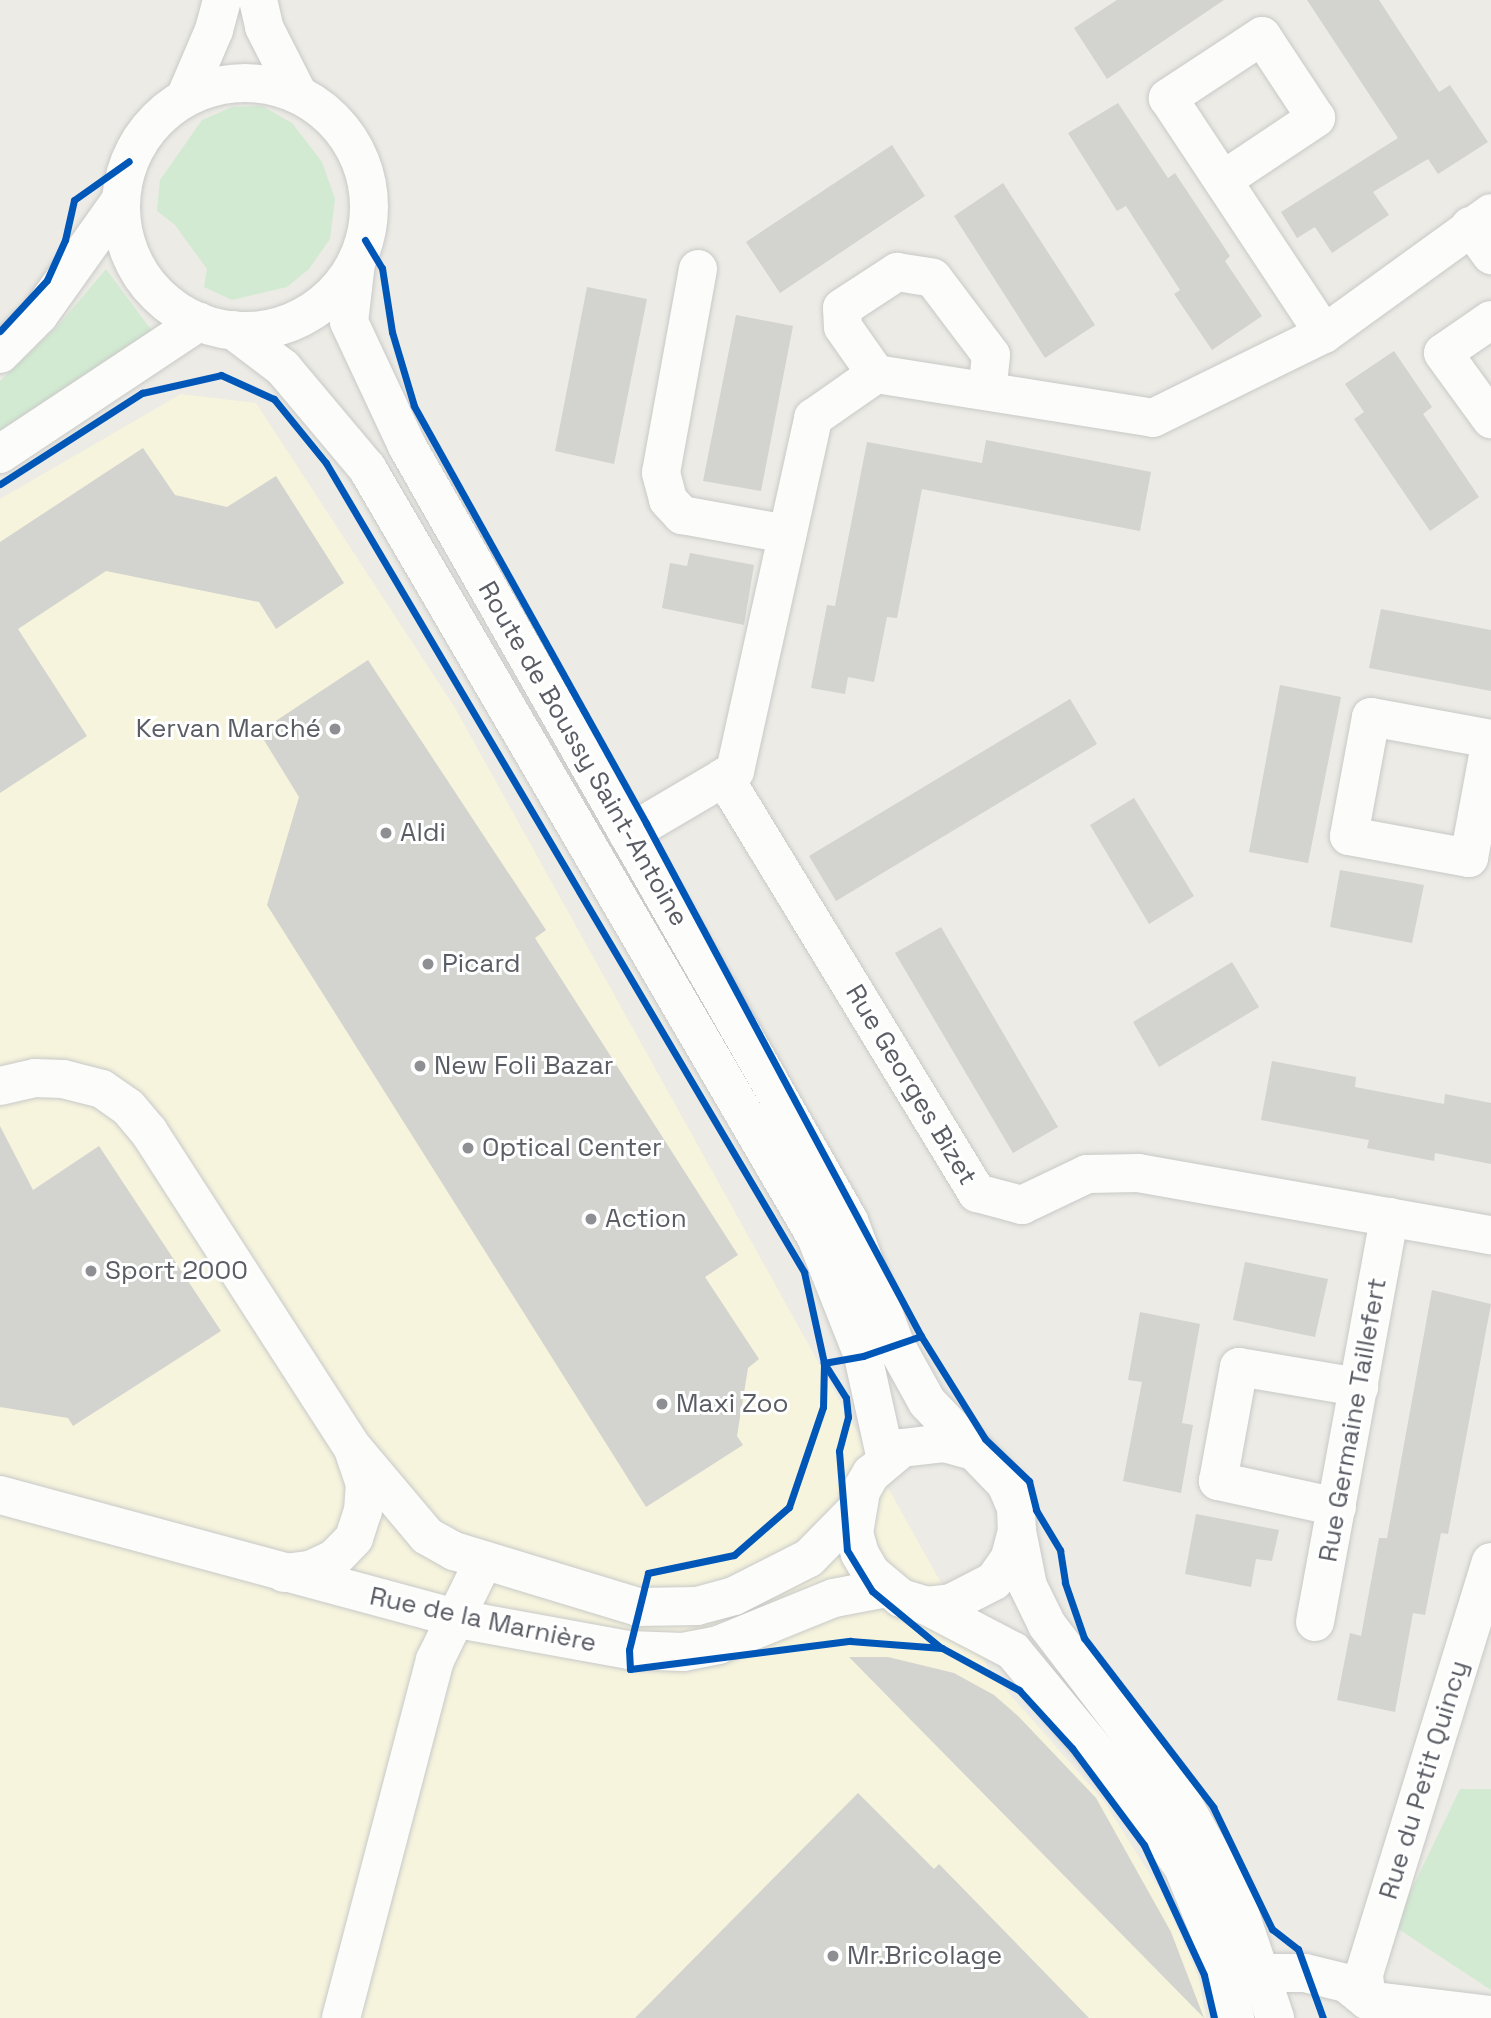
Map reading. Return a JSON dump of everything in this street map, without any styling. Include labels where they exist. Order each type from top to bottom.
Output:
[{"type":"street","points":[[185,98],[214,30],[222,0]]},
{"type":"street","points":[[258,0],[264,27],[298,94]]},
{"type":"street","points":[[261,84],[298,94],[324,111],[360,160],[369,214],[356,263],[340,287],[309,312],[263,330],[216,326],[166,303],[141,274],[125,239],[120,201],[129,161],[142,136],[185,98],[222,85],[261,84]]},
{"type":"street","points":[[1223,180],[1324,334]]},
{"type":"street","points":[[0,354],[39,316],[120,201]]},
{"type":"street","points":[[628,834],[735,771],[813,418],[876,374],[1153,418],[1324,334],[1484,231]]},
{"type":"street","name":"Route de Boussy Saint-Antoine","points":[[356,263],[349,322],[386,405],[849,1221],[895,1344],[926,1402],[974,1451]]},
{"type":"street","points":[[698,269],[661,473],[668,500],[682,515],[787,534]]},
{"type":"street","points":[[876,374],[843,327],[842,308],[897,272],[933,278],[991,355],[987,391]]},
{"type":"street","points":[[1491,320],[1443,354],[1491,419]]},
{"type":"street","points":[[0,454],[216,326]]},
{"type":"street","name":"Route de Boussy Saint-Antoine","points":[[216,326],[283,368],[367,468],[816,1237],[863,1356],[886,1460]]},
{"type":"street","points":[[1371,718],[1491,739],[1469,858],[1349,836],[1371,718]]},
{"type":"street","name":"Rue Georges Bizet","points":[[724,777],[977,1193],[1022,1205],[1087,1174],[1138,1173],[1491,1235]]},
{"type":"street","name":"Rue de la Marnière","points":[[0,1086],[35,1078],[63,1079],[102,1088],[128,1107],[149,1132],[353,1448],[427,1536],[484,1560],[638,1607],[697,1606],[734,1596],[808,1558],[855,1511]]},
{"type":"street","name":"Rue Germaine Taillefert","points":[[1315,1622],[1390,1217]]},
{"type":"street","points":[[1337,1507],[1218,1481],[1239,1367],[1359,1387]]},
{"type":"street","points":[[1235,2018],[1215,1946],[1183,1867],[1132,1795],[1013,1651],[928,1606],[886,1588],[860,1554],[855,1511],[871,1474],[886,1460],[919,1443],[944,1443],[974,1451],[992,1464],[1006,1483],[1016,1507],[1017,1531],[1028,1586],[1047,1625],[1181,1800],[1233,1893],[1275,2018]]},
{"type":"street","name":"Rue de la Marnière","points":[[282,1574],[310,1570],[334,1559],[354,1538],[363,1511],[365,1484],[353,1448]]},
{"type":"street","name":"Rue de la Marnière","points":[[0,1495],[282,1574],[457,1619],[629,1650],[683,1652],[718,1646],[834,1598],[886,1588]]},
{"type":"street","points":[[928,1606],[975,1594],[994,1581],[1010,1558],[1017,1531]]},
{"type":"street","points":[[341,2018],[435,1660],[484,1560]]},
{"type":"street","name":"Rue du Petit Quincy","points":[[1356,2009],[1364,1973],[1491,1562]]},
{"type":"street","points":[[1262,1973],[1305,1973],[1346,1983],[1356,2009],[1491,2015]]},
{"type":"shaded area","points":[[181,394],[256,403],[455,708],[991,1673],[1103,1800],[1162,1893],[1199,1978],[1206,2018],[0,2018],[0,499]]},
{"type":"green space","points":[[262,106],[292,123],[322,162],[335,199],[330,239],[309,269],[287,287],[232,300],[204,287],[207,269],[175,225],[157,211],[160,180],[202,120],[232,107]]},
{"type":"green space","points":[[106,269],[152,331],[0,430],[0,381],[57,327]]},
{"type":"green space","points":[[1460,1789],[1491,1789],[1491,1990],[1394,1926]]},
{"type":"building","points":[[1117,0],[1224,0],[1107,79],[1074,28]]},
{"type":"building","points":[[1307,0],[1379,0],[1439,92],[1450,85],[1488,142],[1438,174],[1428,159],[1373,192],[1389,215],[1332,253],[1315,227],[1297,238],[1281,212],[1398,138]]},
{"type":"building","points":[[1118,103],[1168,178],[1175,173],[1230,256],[1225,261],[1262,316],[1212,350],[1174,294],[1180,290],[1126,206],[1117,211],[1068,133]]},
{"type":"building","points":[[892,145],[925,196],[780,293],[746,242]]},
{"type":"building","points":[[1003,183],[1095,325],[1045,358],[954,216]]},
{"type":"building","points":[[587,287],[647,299],[614,464],[555,451]]},
{"type":"building","points":[[736,315],[793,326],[761,491],[703,481]]},
{"type":"building","points":[[1394,351],[1432,407],[1423,414],[1479,497],[1430,531],[1354,419],[1364,412],[1345,384]]},
{"type":"building","points":[[986,440],[1151,472],[1140,531],[922,489],[897,618],[887,617],[874,682],[848,677],[845,694],[811,688],[827,605],[835,606],[867,442],[982,463]]},
{"type":"building","points":[[143,448],[175,495],[227,507],[276,476],[344,583],[276,629],[259,602],[106,571],[18,629],[87,736],[0,793],[0,542]]},
{"type":"building","points":[[690,553],[754,565],[744,625],[662,608],[670,563],[687,566]]},
{"type":"building","points":[[1381,609],[1491,630],[1491,691],[1369,668]]},
{"type":"building","points":[[368,660],[546,930],[535,938],[738,1255],[705,1277],[759,1359],[748,1368],[737,1436],[743,1445],[646,1507],[267,905],[299,797],[259,732]]},
{"type":"building","points":[[1280,685],[1341,697],[1308,863],[1249,852]]},
{"type":"building","points":[[1070,699],[1097,744],[836,901],[809,856]]},
{"type":"building","points":[[1134,798],[1194,896],[1149,924],[1090,825]]},
{"type":"building","points":[[1340,870],[1424,885],[1412,943],[1330,927]]},
{"type":"building","points":[[941,927],[1058,1127],[1013,1153],[895,953]]},
{"type":"building","points":[[1232,962],[1259,1007],[1159,1067],[1133,1022]]},
{"type":"building","points":[[1272,1061],[1356,1077],[1355,1087],[1444,1104],[1445,1094],[1491,1103],[1491,1164],[1435,1153],[1434,1161],[1367,1148],[1369,1140],[1261,1120]]},
{"type":"building","name":"Sport 2000","points":[[0,1126],[33,1190],[99,1146],[221,1331],[73,1426],[68,1418],[0,1407]]},
{"type":"building","points":[[1245,1262],[1328,1279],[1315,1337],[1233,1320]]},
{"type":"building","points":[[1432,1290],[1491,1304],[1448,1534],[1441,1533],[1425,1615],[1413,1613],[1395,1712],[1337,1700],[1350,1633],[1361,1636],[1379,1538],[1387,1538]]},
{"type":"building","points":[[1140,1312],[1200,1324],[1182,1423],[1193,1425],[1181,1493],[1123,1481],[1142,1382],[1128,1380]]},
{"type":"building","points":[[1196,1514],[1279,1530],[1272,1561],[1256,1559],[1251,1587],[1185,1574]]},
{"type":"building","points":[[849,1657],[888,1657],[954,1673],[994,1695],[1019,1717],[1096,1798],[1171,1932],[1204,2018]]},
{"type":"building","name":"Mr.Bricolage","points":[[858,1793],[934,1869],[939,1864],[1089,2018],[635,2018]]},
{"type":"cycle path","points":[[0,331],[47,280],[65,240],[74,200],[129,161]]},
{"type":"cycle path","points":[[365,240],[382,268],[392,332],[414,406],[646,823],[921,1336],[985,1439],[1029,1481],[1036,1510],[1060,1550],[1065,1583],[1084,1638],[1213,1807],[1272,1929],[1298,1949],[1323,2018]]},
{"type":"cycle path","points":[[0,484],[142,393],[221,375],[274,399],[326,463],[804,1272],[824,1363],[823,1407],[789,1507],[734,1555],[648,1573],[629,1650],[630,1669],[850,1641],[942,1648],[1019,1690],[1072,1748],[1144,1845],[1204,1975],[1214,2018]]},
{"type":"cycle path","points":[[921,1336],[863,1356],[824,1363],[846,1398],[848,1417],[839,1451],[847,1550],[872,1591],[940,1647]]},
{"type":"place","name":"Kervan Marché","points":[[335,729]]},
{"type":"place","name":"Aldi","points":[[386,833]]},
{"type":"place","name":"Picard","points":[[428,964]]},
{"type":"place","name":"New Foli Bazar","points":[[420,1066]]},
{"type":"place","name":"Optical Center","points":[[468,1148]]},
{"type":"place","name":"Action","points":[[591,1219]]},
{"type":"place","name":"Sport 2000","points":[[91,1271]]},
{"type":"place","name":"Maxi Zoo","points":[[662,1404]]},
{"type":"place","name":"Mr.Bricolage","points":[[833,1956]]}]
